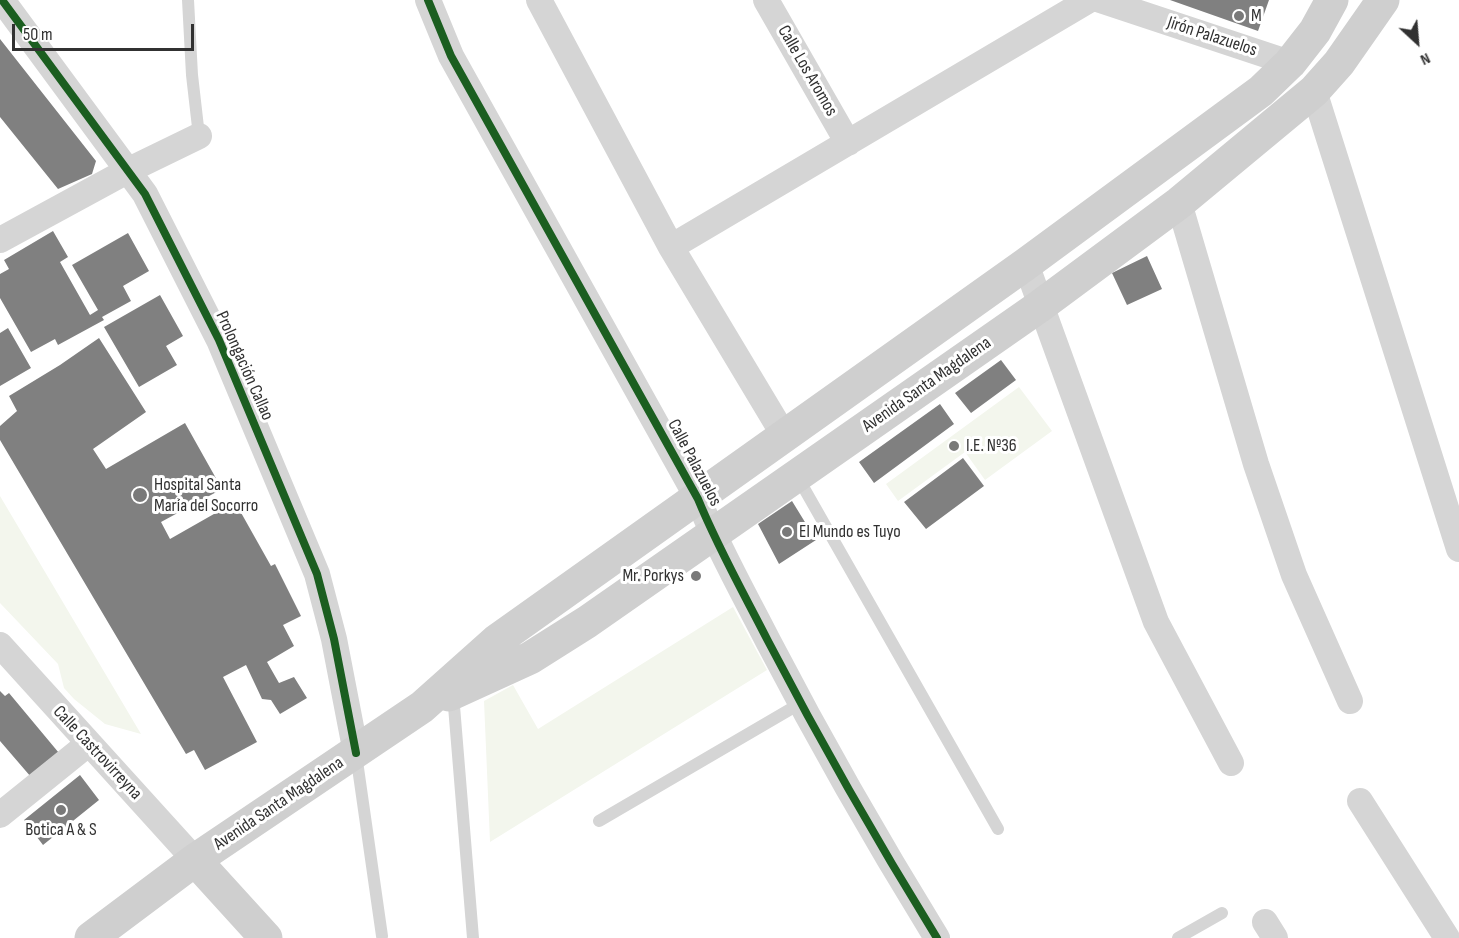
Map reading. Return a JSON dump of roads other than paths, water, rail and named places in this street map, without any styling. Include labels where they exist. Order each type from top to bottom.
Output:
[{"type":"main road","name":"Avenida Santa Magdalena","points":[[91,938],[195,860],[422,707],[496,641],[1026,264],[1261,91],[1290,63],[1315,31],[1332,0]]},
{"type":"main road","name":"Avenida Santa Magdalena","points":[[422,707],[530,658],[587,622],[1040,306],[1179,203],[1314,91],[1339,63],[1383,1]]},
{"type":"main road","points":[[195,860],[265,937]]},
{"type":"street","name":"Prolongación Callao","points":[[2,0],[145,194],[219,340],[317,574],[334,639],[356,753]]},
{"type":"street","name":"Calle Palazuelos","points":[[428,0],[451,56],[698,499],[712,534],[848,790],[937,938]]},
{"type":"street","points":[[539,0],[671,247],[785,437]]},
{"type":"street","name":"Calle Los Aromos","points":[[766,0],[848,143]]},
{"type":"street","points":[[671,247],[1089,0]]},
{"type":"street","name":"Jirón Palazuelos","points":[[1100,0],[1290,63]]},
{"type":"street","points":[[1314,91],[1459,549]]},
{"type":"street","points":[[0,240],[127,171],[199,136]]},
{"type":"street","points":[[1179,203],[1267,497],[1294,575],[1350,701]]},
{"type":"street","points":[[1026,264],[1156,622],[1231,764]]},
{"type":"street","name":"Calle Castrovirreyna","points":[[0,645],[195,860]]},
{"type":"street","points":[[0,815],[88,744]]},
{"type":"street","points":[[1360,801],[1447,938]]},
{"type":"lane","points":[[188,0],[192,75],[199,136]]},
{"type":"lane","points":[[797,476],[998,829]]},
{"type":"lane","points":[[453,694],[473,938]]},
{"type":"lane","points":[[598,821],[801,703]]},
{"type":"lane","points":[[356,753],[382,936]]},
{"type":"lane","points":[[1178,938],[1222,913]]},
{"type":"place","name":"M","points":[[1239,16]]},
{"type":"place","name":"I.E. Nº36","points":[[954,446]]},
{"type":"place","name":"Hospital Santa María del Socorro","points":[[140,495]]},
{"type":"place","name":"El Mundo es Tuyo","points":[[787,532]]},
{"type":"place","name":"Mr. Porkys","points":[[696,576]]},
{"type":"place","name":"Botica A & S","points":[[61,810]]}]
